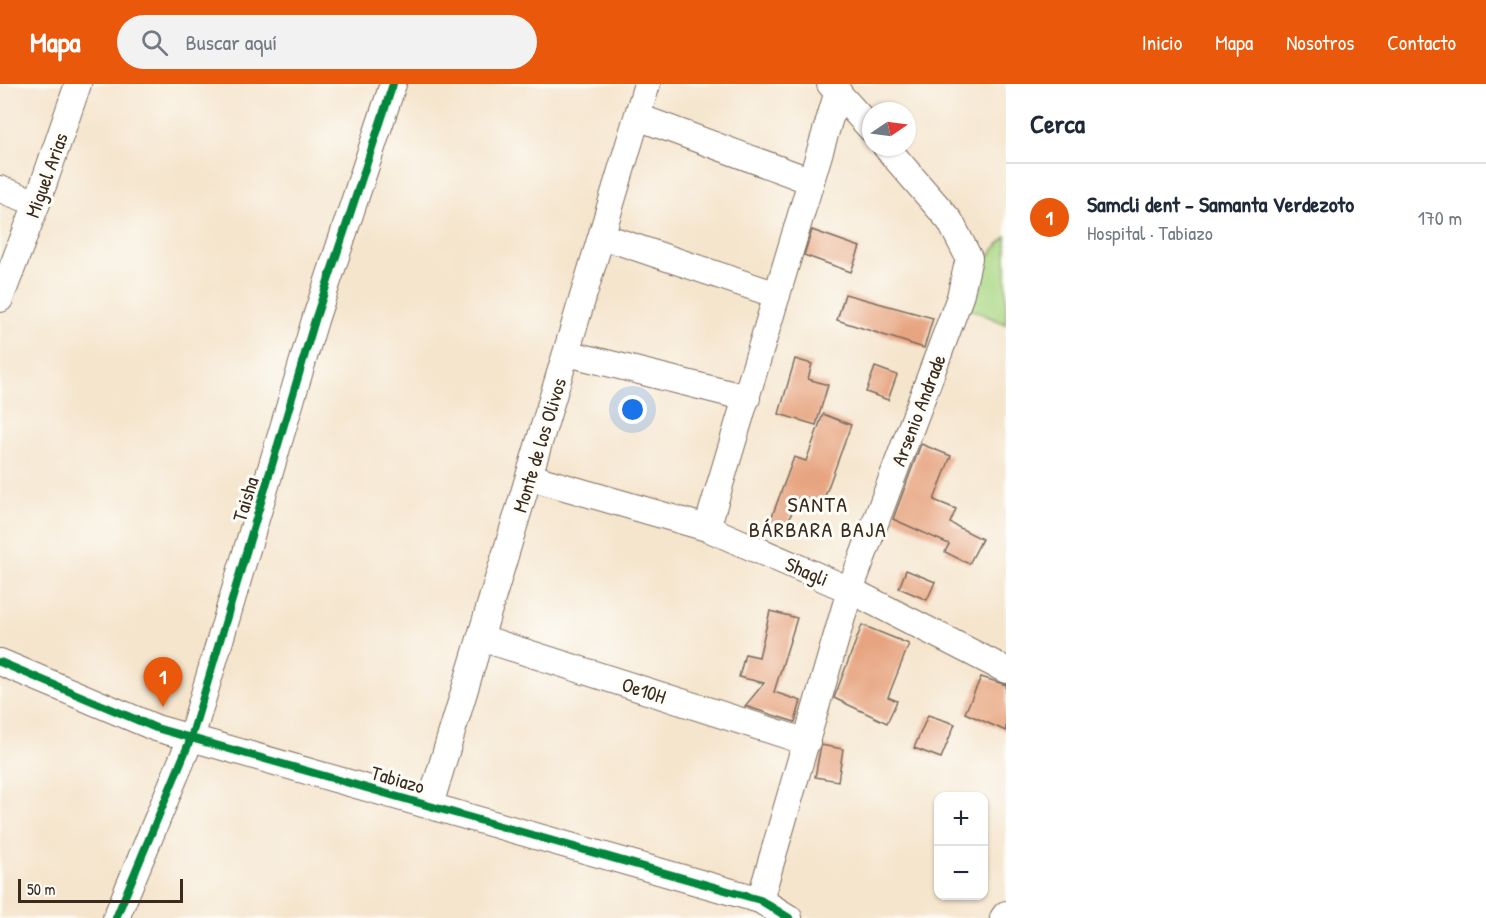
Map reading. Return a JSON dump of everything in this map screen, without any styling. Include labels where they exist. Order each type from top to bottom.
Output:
[{"type":"street","name":"Miguel Arias","points":[[0,299],[37,203],[78,84]]},
{"type":"street","name":"Taisha","points":[[116,918],[191,738],[315,320],[393,84]]},
{"type":"street","name":"Monte de los Olivos","points":[[430,805],[638,117],[646,84]]},
{"type":"street","points":[[834,87],[862,119]]},
{"type":"street","points":[[707,528],[811,181],[834,87]]},
{"type":"street","points":[[638,117],[811,181]]},
{"type":"street","name":"Arsenio Andrade","points":[[760,900],[850,590],[960,297],[969,258],[950,221],[894,156]]},
{"type":"street","points":[[0,189],[37,203]]},
{"type":"street","points":[[602,236],[777,295]]},
{"type":"street","points":[[567,353],[747,398]]},
{"type":"street","name":"Shagli","points":[[530,477],[707,528],[850,590],[1006,670]]},
{"type":"street","name":"Oe10H","points":[[481,638],[807,742]]},
{"type":"street","name":"Tabiazo","points":[[0,662],[156,728],[760,900],[789,918]]},
{"type":"street","points":[[1003,918],[1006,914]]},
{"type":"green space","points":[[1006,236],[1006,324],[966,307],[979,267]]},
{"type":"building","points":[[812,230],[860,247],[851,272],[804,255]]},
{"type":"building","points":[[845,294],[933,318],[924,348],[837,320]]},
{"type":"building","points":[[795,359],[812,364],[808,379],[828,385],[816,425],[779,414]]},
{"type":"building","points":[[875,367],[897,375],[888,400],[866,392]]},
{"type":"building","points":[[823,414],[851,425],[821,507],[797,498],[784,533],[768,527],[794,457],[806,461]]},
{"type":"building","points":[[921,444],[951,456],[934,500],[956,509],[950,523],[982,539],[969,564],[945,552],[949,544],[893,519]]},
{"type":"building","points":[[906,570],[935,582],[927,600],[899,588]]},
{"type":"building","points":[[770,611],[797,618],[774,692],[801,701],[795,722],[745,706],[764,683],[739,677],[745,654],[759,657]]},
{"type":"building","points":[[862,625],[909,644],[888,697],[897,701],[887,723],[834,698]]},
{"type":"building","points":[[981,677],[1006,685],[1006,731],[965,713]]},
{"type":"building","points":[[928,715],[955,724],[941,758],[914,748]]},
{"type":"building","points":[[821,745],[843,749],[838,781],[815,777]]},
{"type":"cycle path","points":[[116,918],[191,738],[315,320],[393,84]]},
{"type":"cycle path","points":[[0,662],[156,728],[760,900],[789,918]]},
{"type":"place","name":"Samcli dent - Samanta Verdezoto","points":[[163,707]]},
{"type":"district","name":"SANTA BÁRBARA BAJA","points":[[818,516]]}]
